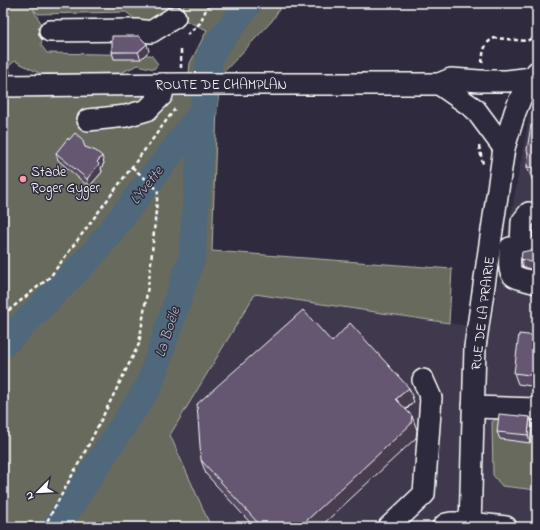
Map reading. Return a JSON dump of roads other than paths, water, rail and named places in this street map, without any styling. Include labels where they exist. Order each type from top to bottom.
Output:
[{"type":"street","points":[[50,31],[136,30],[151,32],[175,16]]},
{"type":"street","points":[[504,148],[521,97],[535,75]]},
{"type":"street","name":"ROUTE DE CHAMPLAN","points":[[3,86],[172,84],[439,84],[450,79],[507,81],[535,75]]},
{"type":"street","points":[[88,120],[126,116],[147,110],[172,84]]},
{"type":"street","points":[[439,84],[475,109],[504,148]]},
{"type":"street","name":"RUE DE LA PRAIRIE","points":[[470,525],[475,347],[504,148]]},
{"type":"street","points":[[529,213],[522,222],[525,247],[510,248],[509,270],[514,277],[537,284]]},
{"type":"street","points":[[389,527],[424,494],[431,398],[423,380]]},
{"type":"street","points":[[473,407],[537,409]]},
{"type":"street","points":[[443,527],[446,524],[506,527]]},
{"type":"waterway","name":"La Boële","points":[[56,527],[149,386],[192,257],[203,111],[210,54],[249,3]]},
{"type":"waterway","name":"L'Yvette","points":[[3,345],[94,253],[203,111]]},
{"type":"place","name":"Stade Roger Gyger","points":[[23,179]]}]
